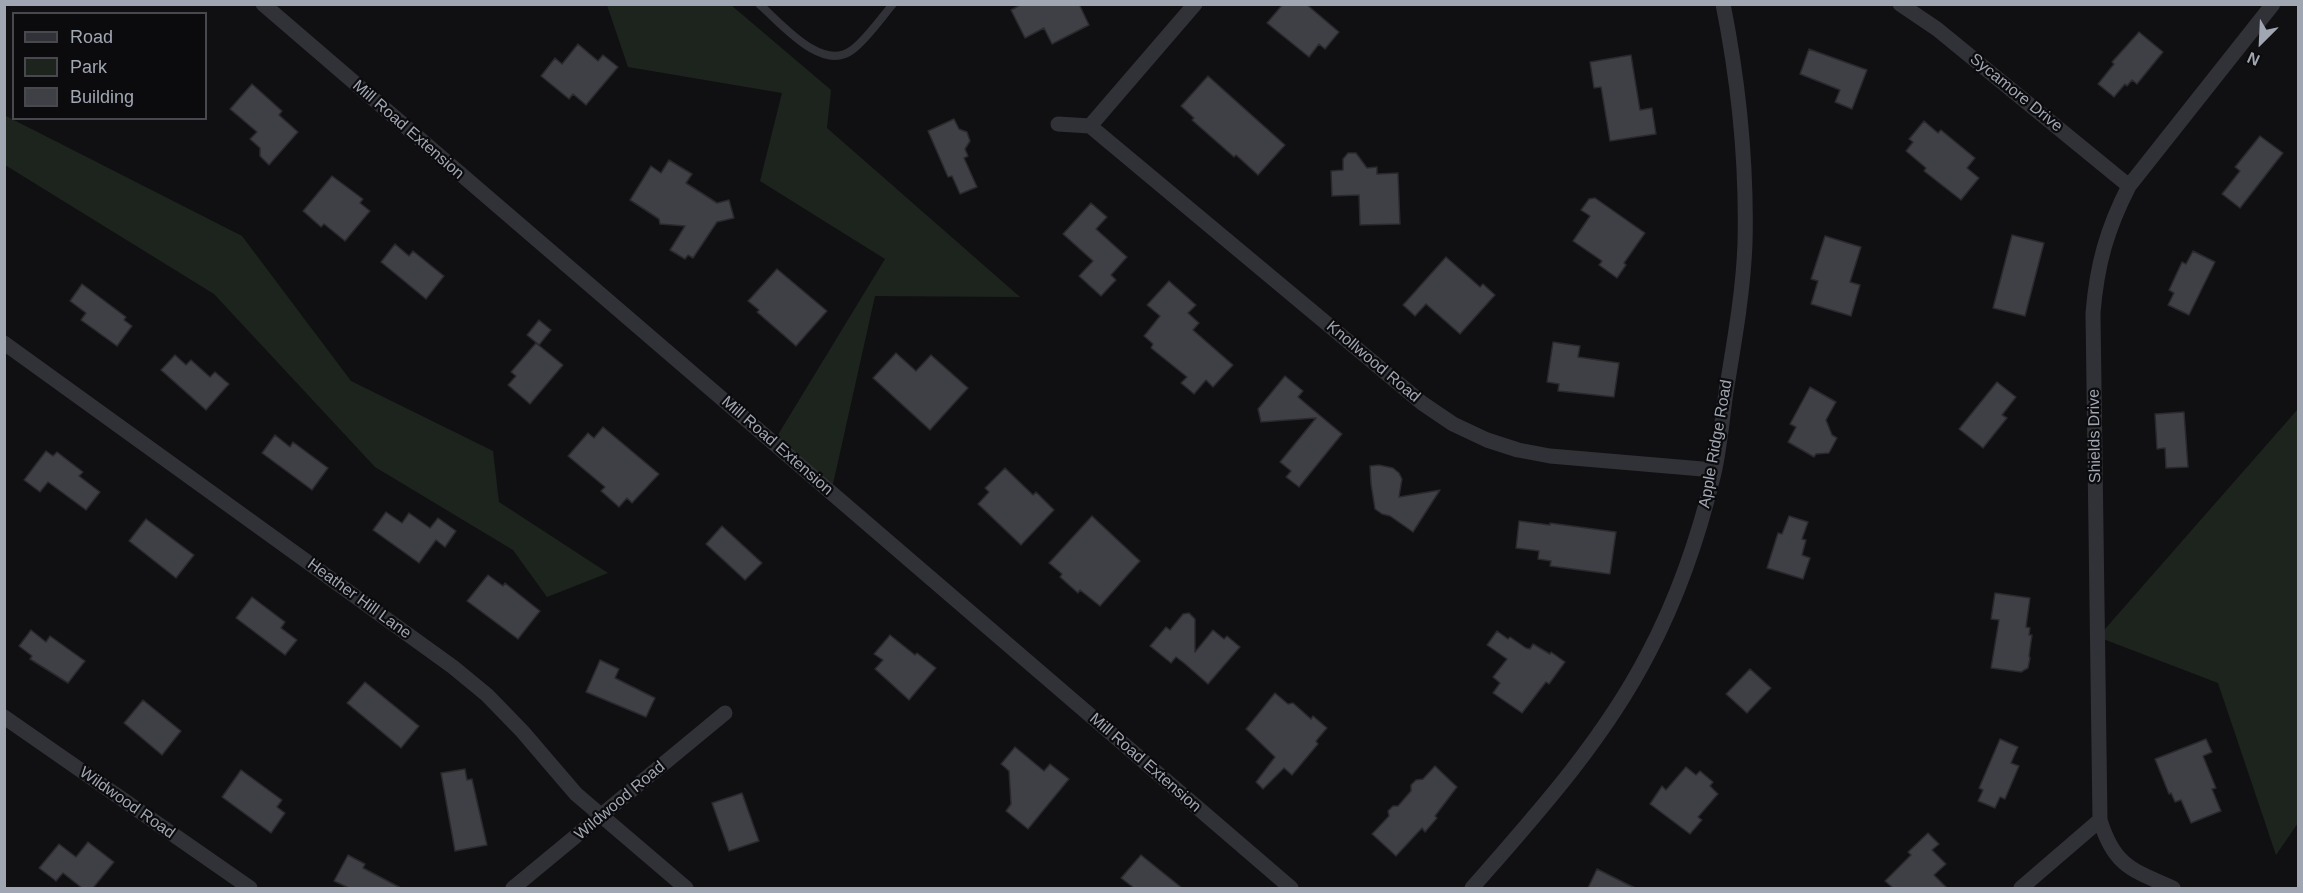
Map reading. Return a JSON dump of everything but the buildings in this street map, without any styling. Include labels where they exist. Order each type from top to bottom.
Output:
[{"type":"street","name":"Mill Road Extension","points":[[263,4],[1291,888]]},
{"type":"street","points":[[1058,124],[1090,126],[1195,4]]},
{"type":"street","name":"Apple Ridge Road","points":[[1472,888],[1536,816],[1596,738],[1648,655],[1687,565],[1702,518],[1714,470],[1739,308],[1744,246],[1745,184],[1742,122],[1734,60],[1723,4]]},
{"type":"street","name":"Sycamore Drive","points":[[1900,4],[1937,29],[2129,186]]},
{"type":"street","name":"Shields Drive","points":[[2100,820],[2093,313],[2103,247],[2113,218],[2129,186],[2273,4]]},
{"type":"street","name":"Knollwood Road","points":[[1090,126],[1422,403],[1453,424],[1487,440],[1518,450],[1550,456],[1714,470]]},
{"type":"street","name":"Heather Hill Lane","points":[[4,343],[453,667],[487,695],[522,731],[576,794],[686,888]]},
{"type":"street","name":"Wildwood Road","points":[[513,888],[725,713]]},
{"type":"street","name":"Wildwood Road","points":[[4,717],[250,888]]},
{"type":"street","points":[[2021,888],[2100,820],[2110,846],[2129,869],[2173,888]]},
{"type":"lane","points":[[759,4],[814,52],[838,57],[852,51],[893,4]]},
{"type":"green space","points":[[607,5],[731,5],[831,90],[827,128],[1020,297],[875,296],[831,493],[773,443],[885,259],[760,181],[782,93],[628,67]]},
{"type":"green space","points":[[4,115],[242,236],[351,381],[493,451],[499,502],[608,573],[547,597],[513,550],[375,467],[214,294],[5,165]]},
{"type":"green space","points":[[2298,409],[2298,823],[2276,855],[2218,683],[2098,637]]}]
